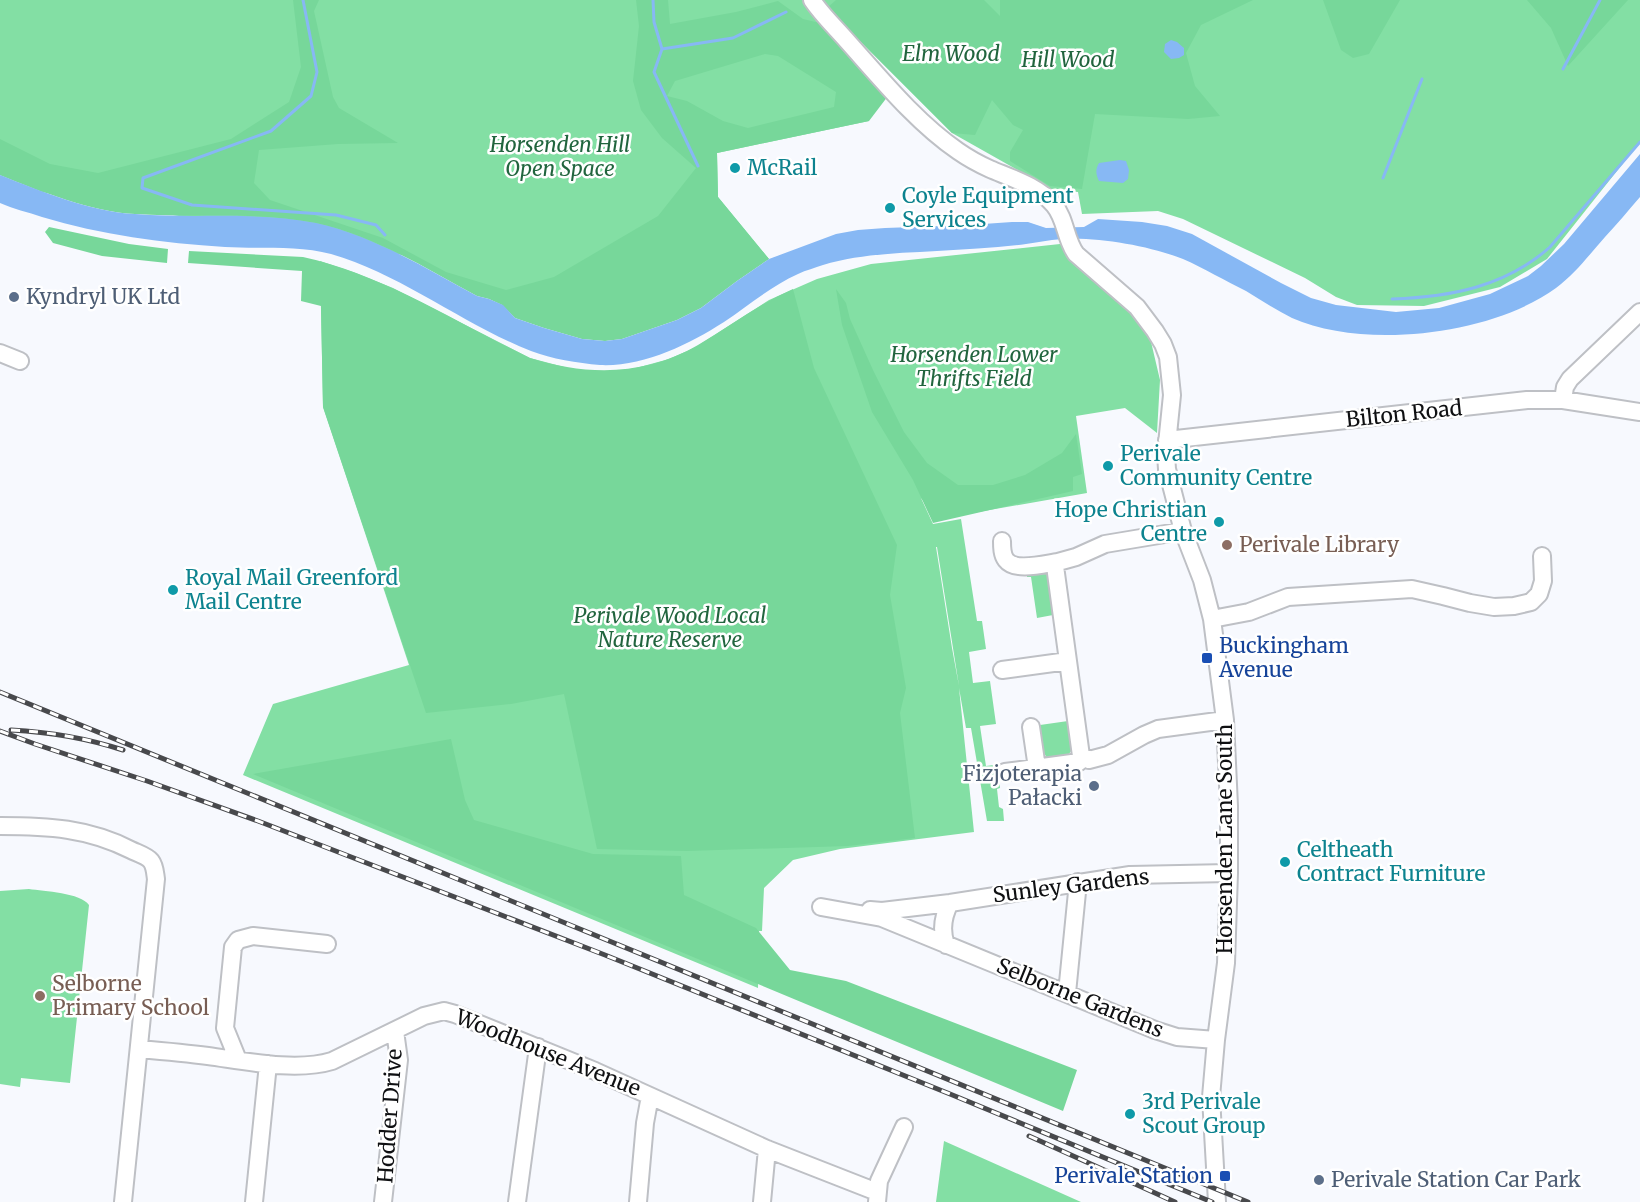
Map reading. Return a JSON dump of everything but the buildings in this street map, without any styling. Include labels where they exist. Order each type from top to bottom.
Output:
[{"type":"street","name":"Horsenden Lane South","points":[[812,0],[904,103],[934,132],[979,164],[1029,187],[1053,203],[1065,226],[1069,243],[1076,254],[1132,302],[1155,331],[1168,357],[1172,383],[1172,406],[1167,440],[1167,469],[1183,531],[1202,580],[1212,619],[1225,720],[1229,873],[1226,963],[1211,1097],[1217,1202]]},
{"type":"street","points":[[1563,400],[1565,387],[1570,379],[1640,312]]},
{"type":"street","points":[[0,353],[20,361]]},
{"type":"street","name":"Bilton Road","points":[[1167,440],[1515,402],[1563,400],[1640,412]]},
{"type":"street","points":[[1002,541],[1004,558],[1018,567],[1058,562],[1105,544],[1183,531]]},
{"type":"street","points":[[1212,619],[1249,612],[1288,597],[1412,589],[1470,603],[1494,607],[1514,606],[1531,602],[1539,594],[1543,581],[1542,556]]},
{"type":"street","points":[[1058,562],[1055,566],[1083,758]]},
{"type":"street","points":[[1002,670],[1068,661]]},
{"type":"street","points":[[1083,758],[1089,760],[1108,755],[1158,729],[1225,720]]},
{"type":"street","points":[[1031,727],[1037,768]]},
{"type":"street","points":[[1005,772],[1079,762],[1083,758]]},
{"type":"street","points":[[0,826],[57,827],[94,834],[151,860],[154,867],[156,879],[123,1202]]},
{"type":"street","name":"Sunley Gardens","points":[[821,907],[882,911],[950,903],[1130,875],[1229,873]]},
{"type":"street","points":[[1067,993],[1078,882]]},
{"type":"street","points":[[946,945],[942,934],[946,910],[950,903]]},
{"type":"street","name":"Selborne Gardens","points":[[821,907],[882,918],[1155,1030],[1177,1037],[1216,1040]]},
{"type":"street","points":[[238,1060],[225,1028],[233,947],[238,940],[253,936],[327,944]]},
{"type":"street","name":"Woodhouse Avenue","points":[[139,1049],[268,1064],[323,1064],[424,1016],[444,1011],[538,1047],[877,1197]]},
{"type":"street","name":"Hodder Drive","points":[[383,1202],[399,1060],[395,1031]]},
{"type":"street","points":[[517,1202],[538,1047]]},
{"type":"street","points":[[254,1202],[268,1064]]},
{"type":"street","points":[[638,1202],[645,1123],[650,1096]]},
{"type":"street","points":[[877,1197],[879,1181],[904,1127]]},
{"type":"street","points":[[762,1202],[767,1149]]},
{"type":"green space","name":"Horsenden Hill Open Space","points":[[0,0],[804,0],[824,24],[869,121],[717,153],[718,197],[769,259],[605,341],[402,255],[42,192],[0,175]]},
{"type":"green space","points":[[293,0],[319,0],[314,11],[333,97],[339,108],[398,143],[338,144],[259,150],[254,183],[270,200],[383,238],[446,272],[506,290],[554,277],[658,216],[696,168],[662,138],[641,110],[633,81],[639,26],[636,0],[668,0],[670,24],[736,12],[778,1],[803,19],[824,24],[888,96],[869,121],[717,153],[718,197],[769,259],[701,308],[677,320],[622,339],[605,341],[582,339],[515,318],[502,305],[477,296],[379,244],[338,229],[316,223],[271,217],[118,212],[66,200],[0,175],[0,139],[50,164],[98,173],[231,139],[289,102],[301,67]],"holes":[[[765,54],[778,56],[836,92],[834,107],[748,128],[723,121],[687,101],[667,96],[675,81]]]},
{"type":"green space","name":"Elm Wood","points":[[819,0],[1640,0],[1640,142],[1547,259],[1500,287],[1424,306],[1357,305],[1336,297],[1305,278],[1183,219],[1158,211],[1082,214],[1078,192],[1053,190],[952,133]]},
{"type":"green space","name":"Hill Wood","points":[[836,0],[984,0],[1000,16],[1000,0],[1253,0],[1201,25],[1186,53],[1195,86],[1220,116],[1188,119],[1095,114],[1082,189],[1050,186],[1010,161],[1010,152],[1023,130],[1013,125],[992,100],[975,135],[952,133],[827,8]]},
{"type":"green space","points":[[1323,0],[1400,0],[1369,54],[1353,58],[1341,50]]},
{"type":"green space","points":[[1527,0],[1628,0],[1568,66],[1551,28]]},
{"type":"green space","points":[[49,227],[129,244],[168,249],[167,263],[102,256],[53,243],[45,232]]},
{"type":"green space","name":"Perivale Wood Local Nature Reserve","points":[[1060,244],[1109,292],[1129,307],[1148,329],[1160,380],[1157,433],[1125,408],[1076,416],[1087,493],[938,519],[921,498],[933,524],[961,519],[977,621],[982,621],[986,649],[969,652],[973,683],[990,681],[996,724],[980,726],[986,766],[1001,764],[1000,788],[997,789],[999,807],[1003,809],[1004,821],[987,821],[971,728],[966,728],[959,688],[974,832],[840,849],[793,860],[764,888],[762,931],[759,931],[758,988],[243,775],[273,704],[409,665],[323,407],[320,261],[393,288],[530,358],[588,371],[619,371],[669,359],[696,347],[769,300],[817,279],[871,264]],"holes":[[[936,547],[937,547],[959,686]]]},
{"type":"green space","name":"Perivale Wood Local Nature Reserve","points":[[189,251],[303,257],[333,265],[391,287],[530,358],[551,364],[594,370],[637,367],[678,355],[768,301],[793,289],[814,368],[897,545],[890,595],[906,688],[900,713],[915,838],[848,846],[687,851],[597,849],[564,694],[511,704],[426,713],[323,407],[321,306],[301,301],[302,271],[188,263]]},
{"type":"green space","points":[[836,289],[846,303],[850,319],[904,432],[927,463],[958,485],[993,485],[1025,475],[1062,453],[1076,434],[1082,474],[1073,477],[1073,491],[933,523],[913,480],[872,412],[842,325]]},
{"type":"green space","points":[[1045,571],[1053,615],[1037,618],[1031,577],[1027,575],[1029,572]]},
{"type":"green space","points":[[1068,721],[1072,750],[1068,755],[1047,758],[1044,753],[1040,725]]},
{"type":"green space","points":[[451,739],[465,800],[474,820],[593,854],[681,856],[684,895],[756,928],[790,970],[846,981],[1077,1070],[1063,1111],[253,774]]},
{"type":"green space","name":"Selborne Primary School","points":[[29,889],[70,895],[89,905],[70,1083],[21,1078],[20,1087],[0,1084],[0,891]]},
{"type":"green space","points":[[944,1141],[1081,1202],[936,1202]]},
{"type":"water","points":[[1171,40],[1184,48],[1184,55],[1171,59],[1164,52],[1165,44]]},
{"type":"water","points":[[1640,154],[1640,197],[1569,277],[1556,288],[1529,304],[1498,317],[1463,327],[1427,333],[1390,335],[1321,328],[1292,318],[1207,270],[1169,254],[1118,242],[1067,239],[851,258],[823,265],[778,284],[724,322],[695,339],[665,353],[616,365],[574,362],[531,351],[383,274],[331,254],[305,249],[225,247],[132,237],[87,229],[0,203],[0,175],[66,200],[118,212],[271,217],[316,223],[379,244],[477,296],[503,305],[515,318],[582,339],[605,341],[622,339],[677,320],[701,308],[769,259],[836,234],[885,228],[1012,222],[1028,222],[1046,228],[1084,227],[1098,219],[1167,226],[1192,234],[1311,298],[1336,305],[1396,312],[1439,308],[1490,294],[1528,276],[1564,244]]},
{"type":"water","points":[[1126,161],[1129,170],[1128,179],[1123,183],[1099,181],[1096,172],[1099,163]]},
{"type":"waterway","points":[[303,0],[317,72],[311,96],[271,131],[143,178],[142,188],[192,205],[336,215],[376,225],[385,235]]},
{"type":"waterway","points":[[653,0],[654,22],[662,49],[654,72],[698,166]]},
{"type":"waterway","points":[[1563,69],[1600,0]]},
{"type":"waterway","points":[[662,49],[733,38],[786,12]]},
{"type":"waterway","points":[[1383,178],[1422,79]]},
{"type":"waterway","points":[[1392,299],[1435,296],[1476,287],[1496,281],[1533,261],[1550,247],[1640,142]]},
{"type":"railway","points":[[0,692],[1248,1202]]},
{"type":"railway","points":[[11,730],[68,736],[123,750]]},
{"type":"railway","points":[[0,731],[258,821],[605,955],[1212,1202]]},
{"type":"railway","points":[[1029,1136],[1175,1202]]},
{"type":"place","name":"McRail","points":[[735,168]]},
{"type":"place","name":"Coyle Equipment Services","points":[[890,208]]},
{"type":"place","name":"Kyndryl UK Ltd","points":[[14,297]]},
{"type":"place","name":"Perivale Community Centre","points":[[1108,466]]},
{"type":"place","name":"Hope Christian Centre","points":[[1219,522]]},
{"type":"place","name":"Perivale Library","points":[[1227,545]]},
{"type":"place","name":"Royal Mail Greenford Mail Centre","points":[[173,590]]},
{"type":"place","name":"Buckingham Avenue","points":[[1207,658]]},
{"type":"place","name":"Fizjoterapia Pałacki","points":[[1094,786]]},
{"type":"place","name":"Celtheath Contract Furniture","points":[[1285,862]]},
{"type":"place","name":"Selborne Primary School","points":[[40,996]]},
{"type":"place","name":"3rd Perivale Scout Group","points":[[1130,1114]]},
{"type":"place","name":"Perivale Station","points":[[1225,1176]]},
{"type":"place","name":"Perivale Station Car Park","points":[[1319,1180]]},
{"type":"park label","name":"Horsenden Lower Thrifts Field","points":[[974,367]]}]
